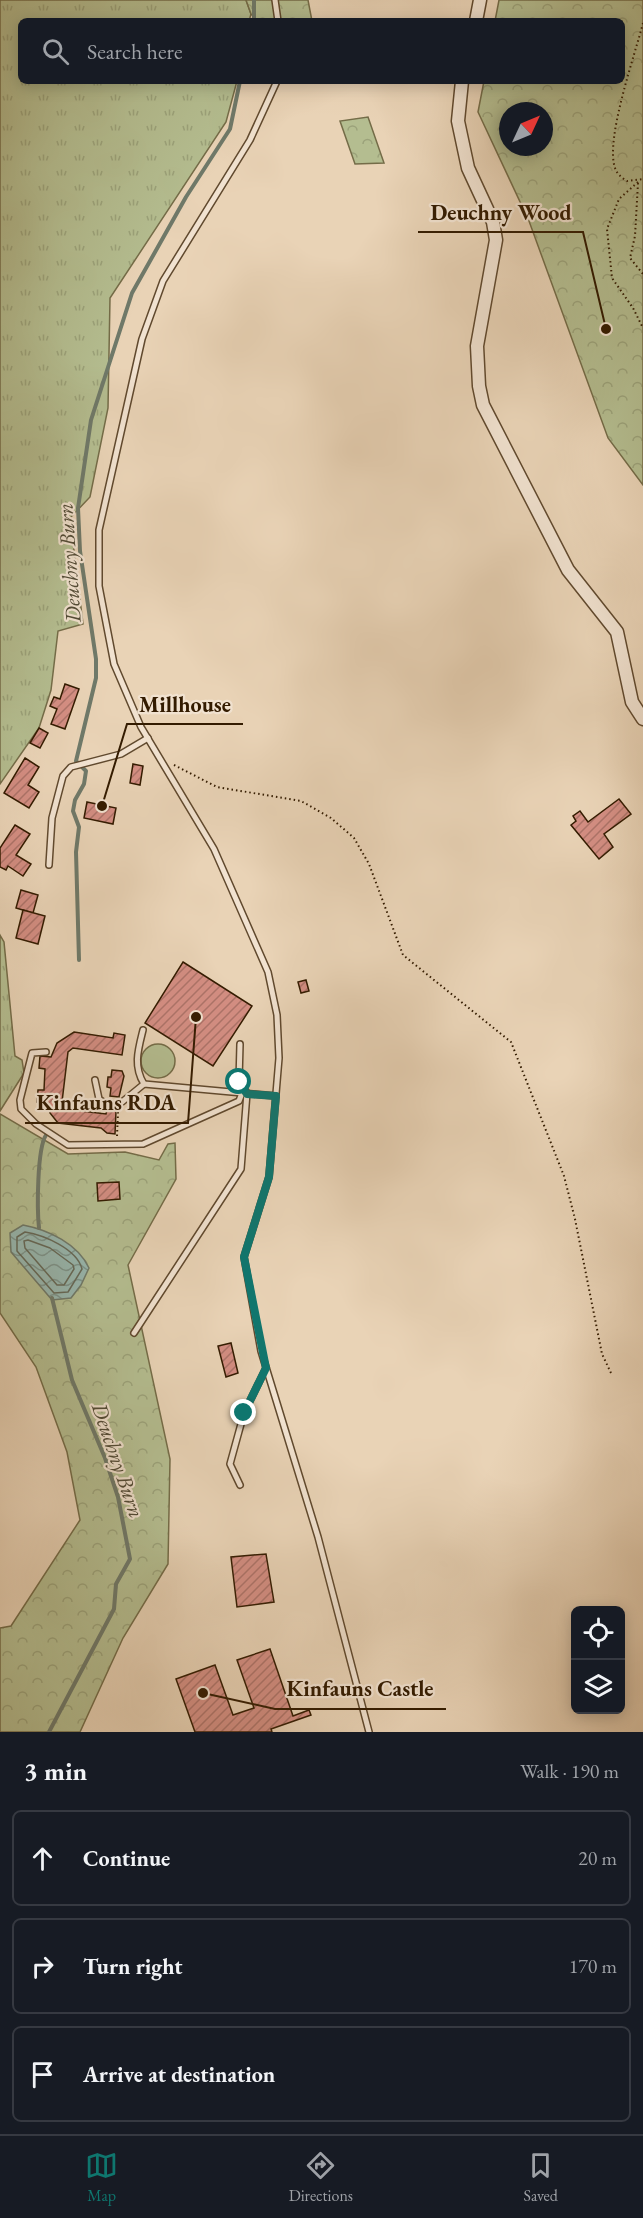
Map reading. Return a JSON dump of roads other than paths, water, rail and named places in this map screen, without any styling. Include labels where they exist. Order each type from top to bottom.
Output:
[{"type":"street","points":[[477,18],[480,0]]},
{"type":"street","points":[[462,84],[458,121],[468,168],[493,222],[496,240],[477,346],[479,386],[483,405],[568,570],[617,632],[632,702],[643,719]]},
{"type":"lane","points":[[274,0],[277,18]]},
{"type":"lane","points":[[276,84],[250,140],[163,281],[142,339],[99,530],[99,586],[114,664],[148,738],[214,849],[268,972],[277,1015],[279,1058],[276,1096],[269,1177],[244,1257],[266,1368],[318,1537],[369,1732]]},
{"type":"lane","points":[[49,865],[52,818],[63,776],[70,767],[121,754],[148,738]]},
{"type":"lane","points":[[143,1030],[136,1062],[138,1074],[144,1084]]},
{"type":"lane","points":[[134,1333],[241,1169],[244,1093],[239,1082],[238,1070],[240,1044]]},
{"type":"lane","points":[[46,1052],[32,1053],[20,1100],[21,1109],[36,1124],[68,1145],[143,1144],[239,1101],[244,1093]]},
{"type":"lane","points":[[95,1080],[99,1099],[109,1106],[122,1102],[144,1084],[276,1096]]},
{"type":"lane","points":[[240,1485],[230,1464],[244,1413],[266,1368]]},
{"type":"water","points":[[23,1225],[43,1230],[62,1239],[84,1259],[89,1268],[81,1285],[71,1298],[52,1300],[11,1252],[10,1233]]},
{"type":"waterway","name":"Deuchny Burn","points":[[254,0],[254,18]]},
{"type":"waterway","name":"Deuchny Burn","points":[[79,960],[76,852],[79,827],[73,811],[75,800],[84,784],[86,771],[76,761],[96,678],[96,659],[80,551],[78,508],[91,420],[132,293],[186,197],[230,129],[239,84]]},
{"type":"waterway","points":[[39,1228],[39,1166],[46,1135]]},
{"type":"waterway","name":"Deuchny Burn","points":[[49,1732],[114,1609],[116,1584],[130,1559],[118,1497],[105,1458],[72,1380],[52,1298]]},
{"type":"place","name":"Deuchny Wood","points":[[606,329]]},
{"type":"place","name":"Millhouse","points":[[102,806]]},
{"type":"place","name":"Kinfauns RDA","points":[[196,1017]]},
{"type":"place","name":"Kinfauns Castle","points":[[203,1693]]}]
